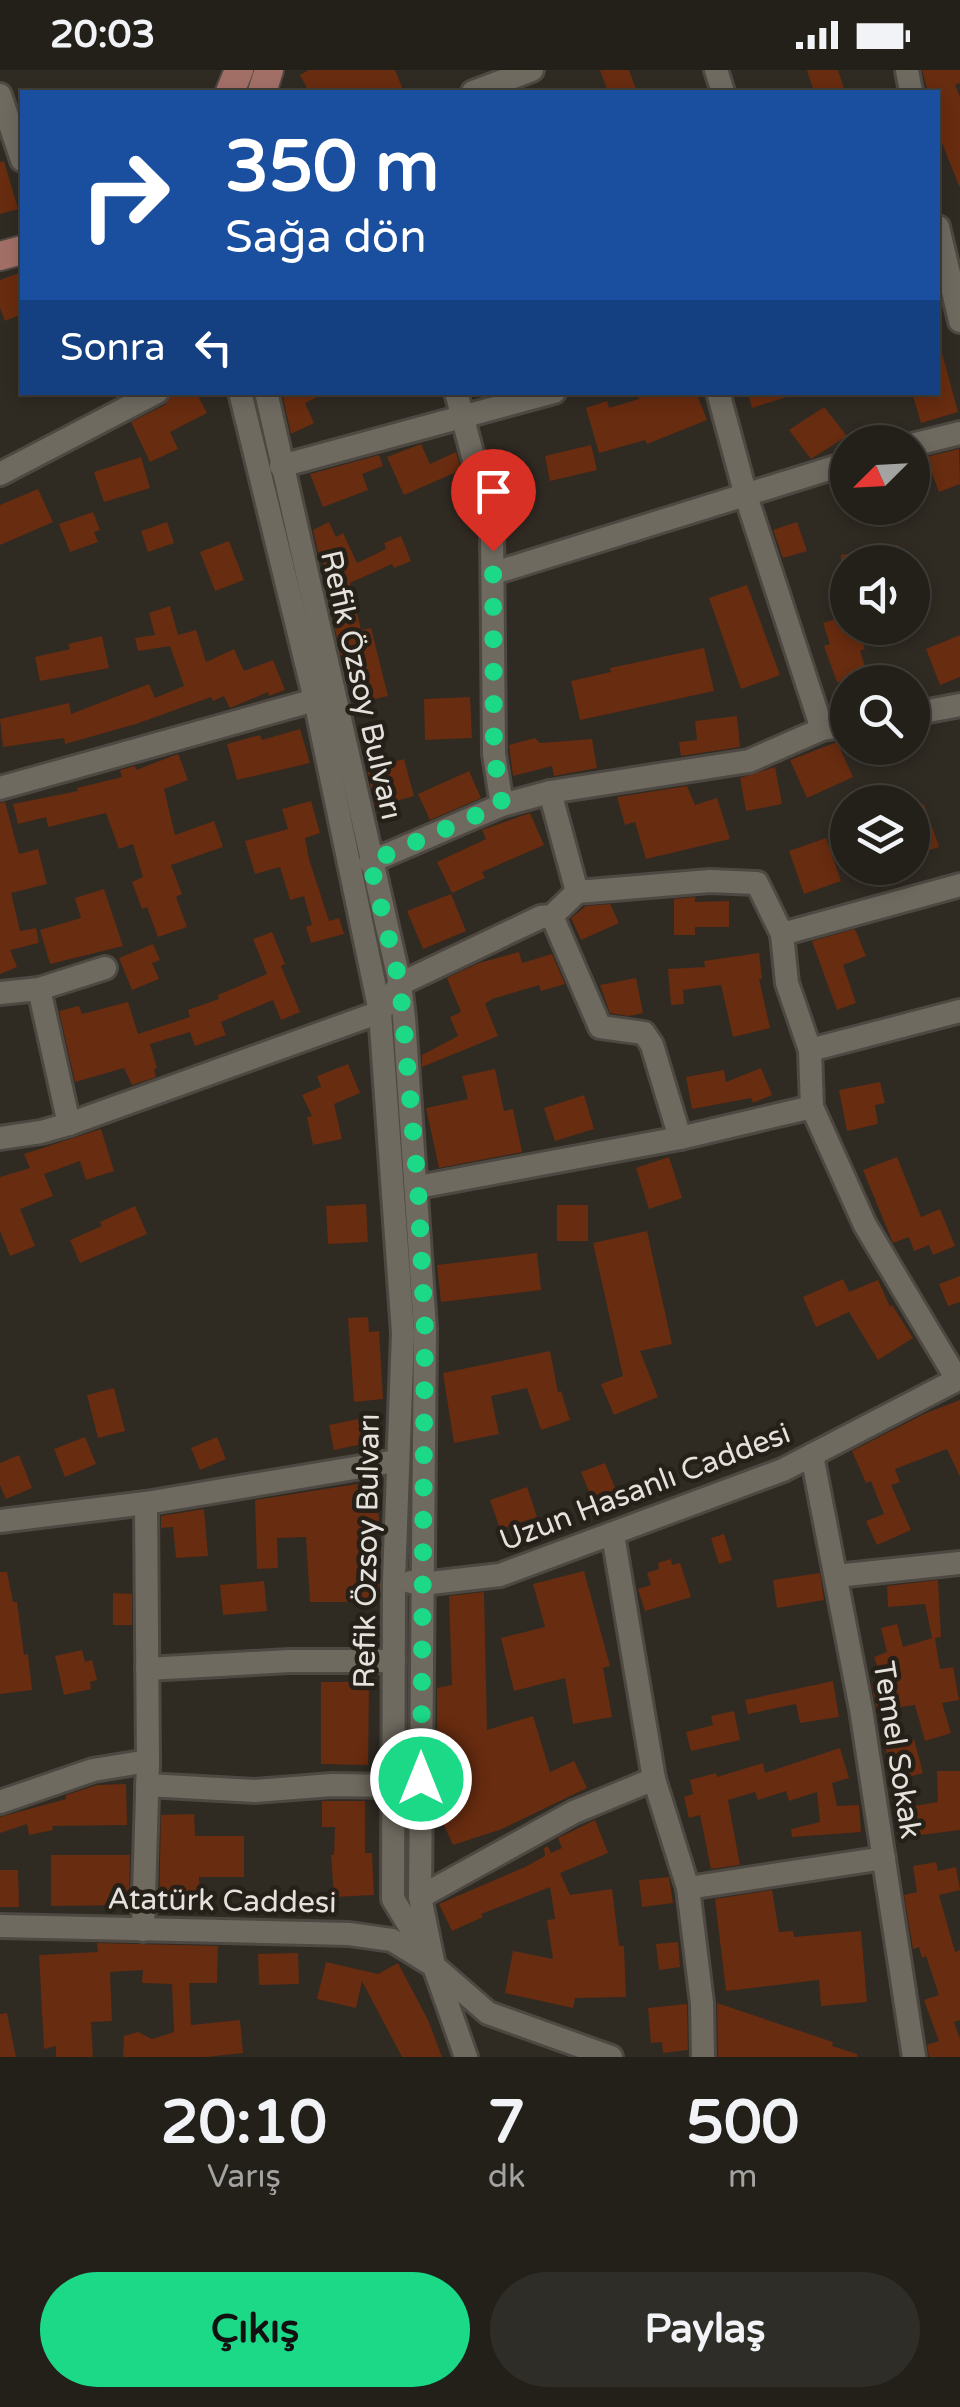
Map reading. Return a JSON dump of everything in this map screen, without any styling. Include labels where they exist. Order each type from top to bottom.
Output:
[{"type":"street","points":[[478,90],[532,70]]},
{"type":"street","points":[[0,95],[20,154]]},
{"type":"street","points":[[940,236],[960,321]]},
{"type":"street","points":[[0,474],[151,395]]},
{"type":"street","name":"Refik Özsoy Bulvarı","points":[[241,395],[315,700],[380,1012],[402,1333],[394,1580],[393,1899],[434,1966]]},
{"type":"street","name":"Refik Özsoy Bulvarı","points":[[267,395],[400,984],[418,1187],[425,1329],[420,1897],[434,1966]]},
{"type":"street","points":[[457,395],[492,529],[494,754],[502,804]]},
{"type":"street","points":[[281,466],[543,395]]},
{"type":"street","points":[[719,395],[746,496],[822,729]]},
{"type":"street","points":[[930,441],[960,433]]},
{"type":"street","points":[[494,572],[830,469]]},
{"type":"street","points":[[0,788],[315,700]]},
{"type":"street","points":[[930,711],[960,706]]},
{"type":"street","points":[[370,862],[502,804],[550,792],[749,761],[830,727]]},
{"type":"street","points":[[550,792],[577,892]]},
{"type":"street","points":[[0,1138],[69,1124],[380,1012],[400,984],[541,917],[552,916],[577,892],[710,880],[757,883],[782,934],[788,983],[810,1050],[812,1108],[865,1225],[958,1378]]},
{"type":"street","points":[[782,934],[960,885]]},
{"type":"street","points":[[552,916],[600,1026],[644,1033],[652,1044],[680,1138]]},
{"type":"street","points":[[0,993],[38,989],[105,968]]},
{"type":"street","points":[[38,989],[69,1124]]},
{"type":"street","points":[[810,1050],[960,1011]]},
{"type":"street","points":[[418,1187],[680,1138],[812,1108]]},
{"type":"street","name":"Uzun Hasanlı Caddesi","points":[[394,1580],[422,1584],[500,1575],[612,1535],[783,1470],[958,1378]]},
{"type":"street","name":"Temel Sokak","points":[[812,1455],[861,1709],[914,2057]]},
{"type":"street","points":[[0,1520],[146,1503],[396,1462]]},
{"type":"street","points":[[143,1930],[148,1785],[146,1503]]},
{"type":"street","points":[[612,1535],[654,1778],[688,1888],[702,2003],[702,2057]]},
{"type":"street","points":[[836,1576],[960,1564]]},
{"type":"street","points":[[148,1669],[289,1661],[394,1661]]},
{"type":"street","points":[[0,1802],[92,1770],[148,1761]]},
{"type":"street","points":[[420,1897],[574,1812],[654,1778]]},
{"type":"street","points":[[148,1785],[254,1792],[394,1786]]},
{"type":"street","points":[[688,1888],[884,1858]]},
{"type":"street","name":"Atatürk Caddesi","points":[[0,1926],[349,1934],[392,1940],[434,1966]]},
{"type":"street","points":[[434,1966],[466,2057]]},
{"type":"street","points":[[434,1966],[488,2013],[611,2057]]},
{"type":"building","points":[[309,70],[395,70],[403,90],[308,90],[300,75]]},
{"type":"building","points":[[600,70],[629,70],[636,90],[607,90]]},
{"type":"building","points":[[807,70],[838,70],[844,90],[813,90]]},
{"type":"building","points":[[922,70],[960,70],[960,83],[955,85],[960,97],[960,188],[940,138],[940,90],[927,90]]},
{"type":"building","points":[[4,161],[18,209],[0,214],[0,162]]},
{"type":"building","points":[[20,273],[20,315],[5,321],[0,308],[0,280]]},
{"type":"building","points":[[942,353],[958,412],[921,423],[913,395],[940,395]]},
{"type":"building","points":[[170,395],[198,395],[207,413],[170,432],[178,449],[150,462],[131,422],[165,405]]},
{"type":"building","points":[[322,395],[305,403],[314,423],[291,434],[283,398]]},
{"type":"building","points":[[637,395],[697,395],[707,420],[647,444],[645,440],[599,453],[586,408],[607,401],[609,408],[639,399]]},
{"type":"building","points":[[749,395],[790,395],[790,396],[752,408]]},
{"type":"building","points":[[824,407],[838,425],[830,425],[830,447],[811,459],[789,430]]},
{"type":"building","points":[[421,444],[430,464],[456,452],[461,470],[404,495],[387,457]]},
{"type":"building","points":[[591,445],[597,470],[550,481],[545,456]]},
{"type":"building","points":[[959,449],[960,484],[939,492],[930,456]]},
{"type":"building","points":[[379,455],[383,466],[362,474],[368,490],[323,507],[310,474]]},
{"type":"building","points":[[141,457],[150,488],[104,502],[94,472]]},
{"type":"building","points":[[38,489],[53,522],[0,545],[0,505]]},
{"type":"building","points":[[93,512],[100,530],[94,532],[98,542],[70,552],[59,524]]},
{"type":"building","points":[[167,522],[174,543],[148,552],[141,531]]},
{"type":"building","points":[[329,522],[336,537],[343,533],[357,563],[386,549],[384,543],[401,536],[411,561],[394,568],[392,564],[350,583],[361,630],[371,628],[388,696],[357,703],[348,665],[343,666],[324,578],[329,576],[313,530]]},
{"type":"building","points":[[797,522],[807,551],[783,558],[773,530]]},
{"type":"building","points":[[229,541],[244,580],[215,591],[200,552]]},
{"type":"building","points":[[747,585],[780,675],[741,689],[709,598]]},
{"type":"building","points":[[170,606],[178,635],[196,630],[206,662],[234,649],[244,671],[273,660],[285,690],[269,696],[268,692],[230,708],[224,696],[213,701],[211,697],[65,744],[64,738],[3,747],[0,719],[69,703],[71,714],[149,684],[155,698],[184,686],[170,646],[138,651],[135,638],[155,635],[149,613]]},
{"type":"building","points":[[830,621],[830,644],[823,623]]},
{"type":"building","points":[[960,635],[960,677],[940,685],[926,649]]},
{"type":"building","points":[[102,636],[109,668],[40,681],[35,657]]},
{"type":"building","points":[[863,645],[865,649],[860,651],[865,665],[831,665],[824,646]]},
{"type":"building","points":[[704,648],[714,691],[580,720],[571,681],[611,672],[610,668]]},
{"type":"building","points":[[470,697],[472,738],[425,740],[424,699]]},
{"type":"building","points":[[737,716],[740,747],[681,756],[679,742],[697,740],[695,721]]},
{"type":"building","points":[[300,729],[310,763],[237,780],[227,744],[260,735],[262,740]]},
{"type":"building","points":[[535,738],[540,743],[592,739],[597,768],[554,776],[552,766],[513,776],[509,745]]},
{"type":"building","points":[[830,745],[830,765],[848,765],[853,777],[807,798],[790,760]]},
{"type":"building","points":[[178,754],[188,780],[164,789],[175,835],[214,821],[223,847],[171,865],[182,894],[176,897],[187,927],[158,937],[132,882],[143,877],[133,844],[119,849],[106,813],[48,827],[46,817],[18,824],[13,804],[78,791],[77,788],[122,777],[120,770],[135,766],[136,770]]},
{"type":"building","points":[[404,759],[414,796],[375,807],[367,769]]},
{"type":"building","points":[[775,767],[782,804],[746,811],[740,778]]},
{"type":"building","points":[[469,771],[481,798],[430,820],[418,794]]},
{"type":"building","points":[[687,786],[695,805],[717,798],[730,839],[646,859],[635,822],[625,825],[617,797]]},
{"type":"building","points":[[311,801],[320,833],[305,838],[309,859],[329,921],[339,918],[344,934],[311,943],[306,927],[312,925],[304,896],[290,900],[280,867],[255,874],[245,841],[288,829],[282,809]]},
{"type":"building","points":[[5,802],[19,854],[38,849],[47,884],[11,893],[20,931],[36,928],[39,943],[10,950],[17,967],[0,974],[0,803]]},
{"type":"building","points":[[530,813],[544,845],[482,872],[485,878],[452,893],[437,862],[486,839],[482,830]]},
{"type":"building","points":[[930,821],[939,847],[930,850]]},
{"type":"building","points":[[826,838],[830,849],[830,885],[804,894],[789,851]]},
{"type":"building","points":[[104,889],[123,946],[50,964],[40,930],[81,918],[75,898]]},
{"type":"building","points":[[451,894],[466,931],[423,949],[407,911]]},
{"type":"building","points":[[695,897],[695,902],[729,901],[729,927],[695,927],[695,935],[674,935],[674,899]]},
{"type":"building","points":[[610,904],[619,923],[581,940],[571,918],[586,906]]},
{"type":"building","points":[[855,929],[866,956],[843,965],[856,1003],[837,1010],[812,941]]},
{"type":"building","points":[[272,932],[300,1012],[281,1020],[273,1000],[221,1022],[226,1035],[195,1046],[190,1032],[150,1044],[156,1077],[132,1085],[124,1068],[75,1082],[59,1011],[79,1006],[82,1014],[128,1002],[138,1034],[190,1017],[188,1010],[267,974],[253,939]]},
{"type":"building","points":[[153,944],[160,960],[152,963],[159,979],[132,990],[119,958]]},
{"type":"building","points":[[519,952],[522,963],[552,954],[565,984],[541,991],[539,985],[492,999],[485,1004],[498,1036],[422,1067],[422,1055],[458,1036],[450,1017],[461,1012],[447,978],[479,963]]},
{"type":"building","points":[[759,953],[759,979],[770,1028],[733,1037],[721,985],[683,990],[684,1004],[671,1005],[668,969],[705,967],[704,961]]},
{"type":"building","points":[[636,978],[643,1013],[610,1013],[600,985]]},
{"type":"building","points":[[348,1064],[360,1093],[334,1104],[342,1139],[313,1145],[307,1117],[312,1116],[302,1095],[321,1087],[317,1076]]},
{"type":"building","points":[[761,1068],[772,1095],[753,1103],[751,1098],[692,1109],[686,1077],[724,1070],[726,1082]]},
{"type":"building","points":[[495,1069],[504,1111],[513,1109],[522,1152],[439,1168],[426,1108],[468,1099],[462,1076]]},
{"type":"building","points":[[880,1082],[885,1103],[875,1105],[878,1124],[847,1131],[839,1090]]},
{"type":"building","points":[[584,1095],[594,1129],[555,1141],[544,1108]]},
{"type":"building","points":[[101,1129],[114,1171],[86,1180],[80,1161],[44,1174],[53,1196],[20,1209],[35,1246],[10,1256],[0,1231],[0,1177],[30,1168],[24,1154]]},
{"type":"building","points":[[669,1157],[682,1198],[649,1209],[636,1168]]},
{"type":"building","points":[[897,1157],[921,1217],[940,1209],[955,1246],[933,1255],[929,1245],[914,1251],[909,1237],[893,1243],[863,1170]]},
{"type":"building","points":[[366,1204],[368,1242],[328,1244],[326,1206]]},
{"type":"building","points":[[557,1205],[588,1205],[588,1241],[557,1241]]},
{"type":"building","points":[[135,1206],[147,1234],[80,1263],[70,1240]]},
{"type":"building","points":[[647,1231],[672,1344],[640,1351],[658,1397],[614,1415],[601,1384],[623,1376],[593,1243]]},
{"type":"building","points":[[537,1253],[541,1290],[441,1302],[437,1265]]},
{"type":"building","points":[[960,1276],[960,1302],[948,1306],[939,1284]]},
{"type":"building","points":[[843,1279],[849,1292],[878,1280],[890,1307],[913,1338],[878,1360],[849,1312],[816,1327],[803,1297]]},
{"type":"building","points":[[368,1317],[369,1332],[379,1331],[383,1399],[354,1402],[348,1318]]},
{"type":"building","points":[[550,1351],[558,1392],[561,1391],[570,1420],[541,1430],[527,1388],[491,1396],[499,1434],[454,1443],[443,1373]]},
{"type":"building","points":[[114,1388],[125,1431],[98,1438],[87,1395]]},
{"type":"building","points":[[960,1400],[960,1477],[947,1449],[895,1469],[900,1482],[891,1485],[911,1530],[877,1545],[866,1521],[884,1514],[871,1481],[866,1483],[852,1451]]},
{"type":"building","points":[[358,1419],[363,1444],[334,1450],[329,1425]]},
{"type":"building","points":[[85,1437],[96,1464],[65,1477],[54,1449]]},
{"type":"building","points":[[217,1437],[226,1459],[200,1470],[191,1448]]},
{"type":"building","points":[[19,1455],[32,1488],[6,1499],[0,1485],[0,1463]]},
{"type":"building","points":[[605,1463],[616,1490],[592,1499],[581,1472]]},
{"type":"building","points":[[376,1481],[379,1521],[368,1522],[371,1571],[379,1571],[379,1602],[310,1602],[306,1537],[277,1538],[278,1568],[257,1569],[255,1500]]},
{"type":"building","points":[[527,1487],[537,1517],[500,1529],[490,1500]]},
{"type":"building","points":[[204,1509],[208,1556],[176,1558],[173,1527],[161,1528],[161,1516]]},
{"type":"building","points":[[724,1534],[732,1560],[719,1564],[711,1538]]},
{"type":"building","points":[[671,1559],[672,1565],[680,1563],[691,1597],[645,1611],[638,1589],[651,1585],[647,1573],[659,1569],[658,1563]]},
{"type":"building","points":[[584,1571],[610,1666],[603,1668],[612,1717],[573,1724],[565,1678],[514,1691],[501,1638],[545,1627],[533,1584]]},
{"type":"building","points":[[0,1572],[7,1572],[13,1602],[17,1602],[32,1690],[0,1694]]},
{"type":"building","points":[[820,1573],[824,1600],[777,1608],[773,1580]]},
{"type":"building","points":[[938,1580],[941,1637],[935,1638],[940,1669],[953,1667],[959,1700],[942,1703],[951,1733],[925,1741],[915,1705],[877,1710],[872,1686],[883,1683],[874,1657],[887,1652],[881,1628],[897,1624],[903,1647],[932,1638],[925,1604],[888,1607],[887,1586]]},
{"type":"building","points":[[264,1581],[267,1611],[223,1615],[220,1585]]},
{"type":"building","points":[[484,1592],[487,1730],[533,1716],[550,1772],[574,1761],[587,1788],[502,1829],[453,1845],[437,1810],[437,1688],[452,1685],[449,1596]]},
{"type":"building","points":[[113,1593],[132,1594],[132,1625],[113,1625]]},
{"type":"building","points":[[82,1650],[85,1662],[92,1660],[97,1680],[90,1682],[91,1689],[64,1695],[55,1656]]},
{"type":"building","points":[[833,1681],[839,1717],[800,1723],[796,1704],[748,1714],[745,1700]]},
{"type":"building","points":[[321,1682],[369,1682],[368,1765],[321,1764]]},
{"type":"building","points":[[734,1711],[740,1740],[691,1751],[686,1732],[713,1725],[711,1716]]},
{"type":"building","points":[[914,1739],[923,1773],[894,1781],[885,1747]]},
{"type":"building","points":[[840,1748],[849,1778],[832,1783],[837,1806],[859,1805],[861,1832],[792,1837],[791,1829],[820,1822],[817,1792],[789,1801],[786,1791],[758,1800],[755,1792],[728,1800],[740,1865],[711,1869],[700,1815],[689,1818],[684,1797],[693,1794],[690,1780],[716,1773],[717,1777],[763,1763],[765,1773]]},
{"type":"building","points":[[937,1771],[960,1771],[960,1830],[898,1838],[896,1820],[909,1818],[908,1807],[938,1802]]},
{"type":"building","points":[[126,1784],[127,1825],[52,1826],[53,1830],[29,1835],[27,1824],[0,1833],[0,1817],[66,1799],[66,1795],[97,1785]]},
{"type":"building","points":[[322,1801],[365,1801],[365,1853],[372,1853],[374,1895],[334,1897],[331,1855],[335,1827],[322,1827]]},
{"type":"building","points":[[194,1814],[195,1836],[244,1836],[244,1877],[199,1877],[200,1906],[159,1907],[161,1815]]},
{"type":"building","points":[[595,1820],[608,1853],[560,1873],[570,1895],[612,1889],[619,1946],[624,1946],[626,1997],[575,1998],[573,2008],[505,1993],[513,1951],[553,1959],[547,1920],[555,1919],[550,1887],[481,1914],[483,1917],[452,1931],[439,1904],[525,1867],[545,1856],[544,1848],[548,1846],[551,1853],[562,1848],[558,1838]]},
{"type":"building","points":[[51,1855],[130,1855],[129,1905],[51,1906]]},
{"type":"building","points":[[936,1862],[938,1871],[956,1867],[960,1890],[939,1895],[955,1952],[960,1950],[960,2020],[954,2022],[960,2039],[960,2057],[929,2057],[927,2045],[939,2041],[924,2000],[939,1995],[926,1956],[922,1958],[919,1947],[913,1949],[904,1895],[917,1892],[913,1866]]},
{"type":"building","points":[[0,1870],[18,1870],[19,1907],[0,1907]]},
{"type":"building","points":[[669,1877],[673,1903],[642,1907],[639,1880]]},
{"type":"building","points":[[772,1890],[779,1932],[793,1931],[794,1937],[861,1931],[867,2002],[821,2006],[819,1980],[726,1991],[715,1899]]},
{"type":"building","points":[[678,1942],[680,1967],[659,1970],[656,1944]]},
{"type":"building","points":[[97,1943],[218,1946],[217,1983],[189,1983],[191,2025],[240,2020],[243,2053],[123,2057],[124,2036],[138,2032],[152,2039],[174,2032],[172,1984],[142,1983],[143,1970],[110,1972],[112,2021],[91,2022],[93,2057],[56,2057],[56,2046],[44,2049],[39,1955],[98,1952]]},
{"type":"building","points":[[298,1953],[299,1984],[259,1985],[258,1954]]},
{"type":"building","points":[[326,1962],[378,1974],[398,1963],[428,2020],[442,2057],[402,2057],[362,1981],[356,2008],[317,1999]]},
{"type":"building","points":[[717,2003],[833,2042],[832,2046],[857,2057],[718,2057]]},
{"type":"building","points":[[687,2004],[688,2050],[663,2053],[662,2042],[651,2043],[648,2008]]},
{"type":"building","points":[[7,2013],[16,2057],[0,2057],[0,2014]]},
{"type":"route","points":[[421,1779],[425,1329],[418,1187],[400,984],[370,862],[502,804],[494,754],[493,551]]}]
